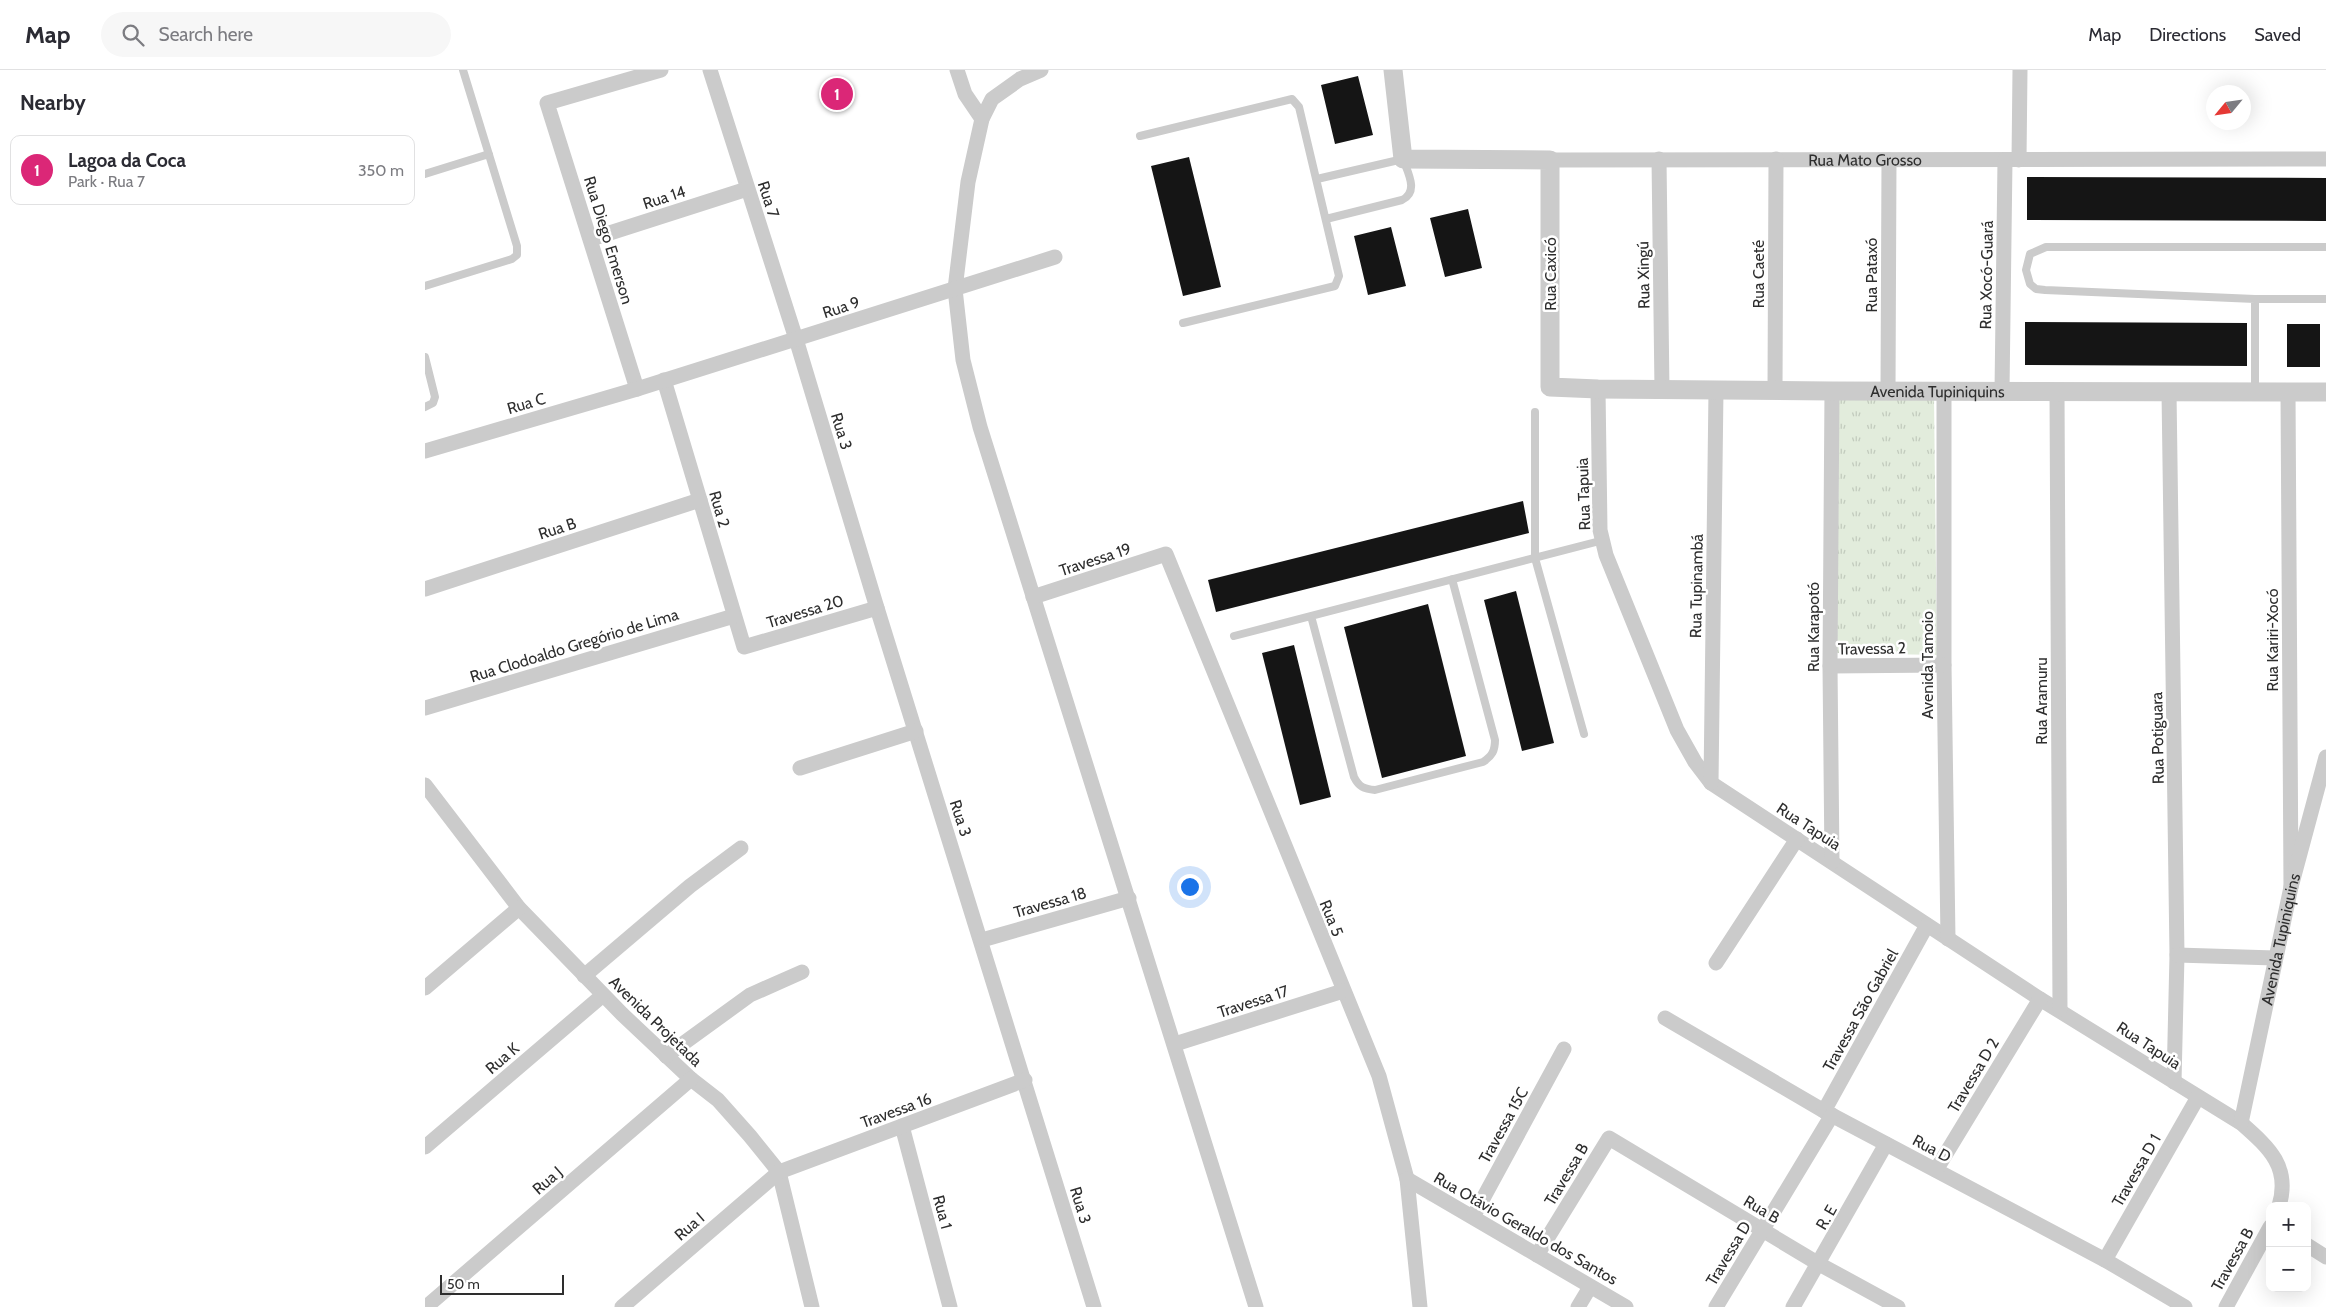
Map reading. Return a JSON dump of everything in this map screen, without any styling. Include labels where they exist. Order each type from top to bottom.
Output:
[{"type":"street","name":"Rua Diego Emerson","points":[[637,389],[547,103],[661,70]]},
{"type":"street","name":"Rua 7","points":[[710,70],[796,339]]},
{"type":"street","points":[[957,70],[965,94],[982,119]]},
{"type":"street","points":[[1041,70],[1020,79],[992,99],[982,119],[968,182],[955,288],[957,321],[969,389],[1256,1307]]},
{"type":"street","points":[[1393,70],[1403,159]]},
{"type":"street","name":"Rua Xocó-Guará","points":[[2002,391],[2012,160],[2020,70]]},
{"type":"street","name":"Rua Caeté","points":[[1775,158],[1775,390]]},
{"type":"street","name":"Rua Mato Grosso","points":[[1403,159],[2326,159]]},
{"type":"street","name":"Rua Xingú","points":[[1659,159],[1662,390]]},
{"type":"street","name":"Rua Caxicó","points":[[1550,160],[1550,387]]},
{"type":"street","name":"Rua Pataxó","points":[[1888,391],[1889,160]]},
{"type":"street","name":"Rua 14","points":[[591,239],[747,189]]},
{"type":"street","name":"Rua 9","points":[[637,389],[1055,257]]},
{"type":"street","name":"Rua 3","points":[[796,339],[877,608],[982,940],[1094,1307]]},
{"type":"street","name":"Rua 2","points":[[664,380],[744,647]]},
{"type":"street","name":"Avenida Tupiniquins","points":[[1550,387],[1662,390],[2326,392]]},
{"type":"street","name":"Rua C","points":[[425,451],[637,389]]},
{"type":"street","name":"Rua Tapuia","points":[[1598,389],[1599,542],[1611,567],[1677,730],[1695,762],[1711,783],[2040,999],[2241,1123]]},
{"type":"street","name":"Rua Tupinambá","points":[[1711,783],[1716,390]]},
{"type":"street","name":"Rua Karapotó","points":[[1832,391],[1830,666],[1832,862]]},
{"type":"street","name":"Avenida Tamoio","points":[[1944,391],[1944,664],[1949,939]]},
{"type":"street","name":"Rua Aramuru","points":[[2057,392],[2060,1010]]},
{"type":"street","name":"Rua Potiguara","points":[[2169,392],[2177,955],[2175,1082]]},
{"type":"street","name":"Rua Kariri-Xocó","points":[[2287,393],[2291,887]]},
{"type":"street","name":"Rua B","points":[[425,589],[700,500]]},
{"type":"street","name":"Travessa 19","points":[[1033,597],[1166,554]]},
{"type":"street","name":"Rua 5","points":[[1166,554],[1379,1076],[1407,1179],[1420,1307]]},
{"type":"street","name":"Travessa 20","points":[[744,647],[877,608]]},
{"type":"street","name":"Rua Clodoaldo Gregório de Lima","points":[[425,708],[734,616]]},
{"type":"street","name":"Travessa 2","points":[[1830,666],[1944,664]]},
{"type":"street","points":[[800,768],[915,731]]},
{"type":"street","name":"Avenida Tupiniquins","points":[[2241,1123],[2291,887],[2326,757]]},
{"type":"street","name":"Avenida Projetada","points":[[425,785],[519,908],[603,995],[666,1056],[718,1100],[779,1172],[811,1302]]},
{"type":"street","points":[[1715,963],[1797,839]]},
{"type":"street","points":[[585,976],[690,886],[741,848]]},
{"type":"street","name":"Travessa 18","points":[[982,940],[1129,898]]},
{"type":"street","points":[[425,988],[519,908]]},
{"type":"street","name":"Travessa São Gabriel","points":[[1828,1114],[1927,925]]},
{"type":"street","points":[[2177,955],[2275,958]]},
{"type":"street","points":[[666,1056],[750,995],[802,972]]},
{"type":"street","name":"Travessa 17","points":[[1175,1044],[1343,991]]},
{"type":"street","name":"Rua K","points":[[425,1147],[603,995]]},
{"type":"street","name":"Travessa D 2","points":[[1936,1170],[2040,999]]},
{"type":"street","name":"Rua D","points":[[1665,1018],[1828,1114],[2105,1260],[2185,1307]]},
{"type":"street","name":"Travessa 15C","points":[[1473,1217],[1564,1049]]},
{"type":"street","name":"Rua J","points":[[426,1307],[691,1079]]},
{"type":"street","name":"Travessa 16","points":[[779,1172],[1025,1080]]},
{"type":"street","name":"Travessa D 1","points":[[2105,1260],[2198,1097]]},
{"type":"street","name":"Travessa D","points":[[1716,1307],[1763,1229],[1828,1114]]},
{"type":"street","points":[[2241,1123],[2261,1141],[2277,1161],[2283,1189],[2280,1202]]},
{"type":"street","name":"Rua 1","points":[[902,1126],[950,1307]]},
{"type":"street","name":"Rua B","points":[[1609,1138],[1819,1264],[1898,1307]]},
{"type":"street","name":"Travessa B","points":[[1537,1254],[1609,1138]]},
{"type":"street","name":"R. E","points":[[1793,1307],[1886,1144]]},
{"type":"street","name":"Rua I","points":[[622,1307],[779,1172]]},
{"type":"street","name":"Rua Otávio Geraldo dos Santos","points":[[1407,1179],[1627,1307]]},
{"type":"street","name":"Travessa B","points":[[2225,1307],[2266,1234]]},
{"type":"street","points":[[2310,1247],[2326,1257]]},
{"type":"street","points":[[1578,1307],[1590,1287]]},
{"type":"street","points":[[798,1307],[811,1302]]},
{"type":"lane","points":[[425,286],[512,259],[517,255],[517,246],[463,70]]},
{"type":"lane","points":[[1140,136],[1292,99],[1299,107],[1317,179],[1339,276],[1335,286],[1183,323]]},
{"type":"lane","points":[[425,174],[489,154]]},
{"type":"lane","points":[[1317,179],[1403,159],[1411,183],[1412,191],[1409,197],[1326,219]]},
{"type":"lane","points":[[2326,247],[2051,247],[2034,251],[2027,261],[2026,270],[2030,284],[2045,290],[2255,299],[2326,299]]},
{"type":"lane","points":[[2255,299],[2255,392]]},
{"type":"lane","points":[[425,357],[435,397],[433,403],[425,407]]},
{"type":"lane","points":[[1535,412],[1535,558],[1584,734]]},
{"type":"lane","points":[[1234,636],[1599,542]]},
{"type":"lane","points":[[1311,616],[1354,777],[1358,785],[1366,790],[1375,790],[1483,762],[1490,757],[1495,749],[1495,740],[1452,579]]},
{"type":"green space","points":[[1934,398],[1937,655],[1837,653],[1839,399]]},
{"type":"building","points":[[1358,76],[1373,135],[1335,144],[1321,85]]},
{"type":"building","points":[[1189,157],[1221,287],[1183,296],[1151,166]]},
{"type":"building","points":[[2027,177],[2326,178],[2326,221],[2027,220]]},
{"type":"building","points":[[1468,209],[1482,268],[1445,277],[1430,218]]},
{"type":"building","points":[[1391,227],[1406,286],[1368,295],[1354,236]]},
{"type":"building","points":[[2025,322],[2247,323],[2247,366],[2025,365]]},
{"type":"building","points":[[2287,324],[2320,324],[2320,367],[2287,367]]},
{"type":"building","points":[[1523,501],[1529,533],[1216,612],[1208,580]]},
{"type":"building","points":[[1516,591],[1554,743],[1522,751],[1484,600]]},
{"type":"building","points":[[1428,604],[1466,756],[1382,778],[1344,627]]},
{"type":"building","points":[[1294,645],[1331,797],[1300,805],[1262,653]]},
{"type":"place","name":"Lagoa da Coca","points":[[837,94]]}]
